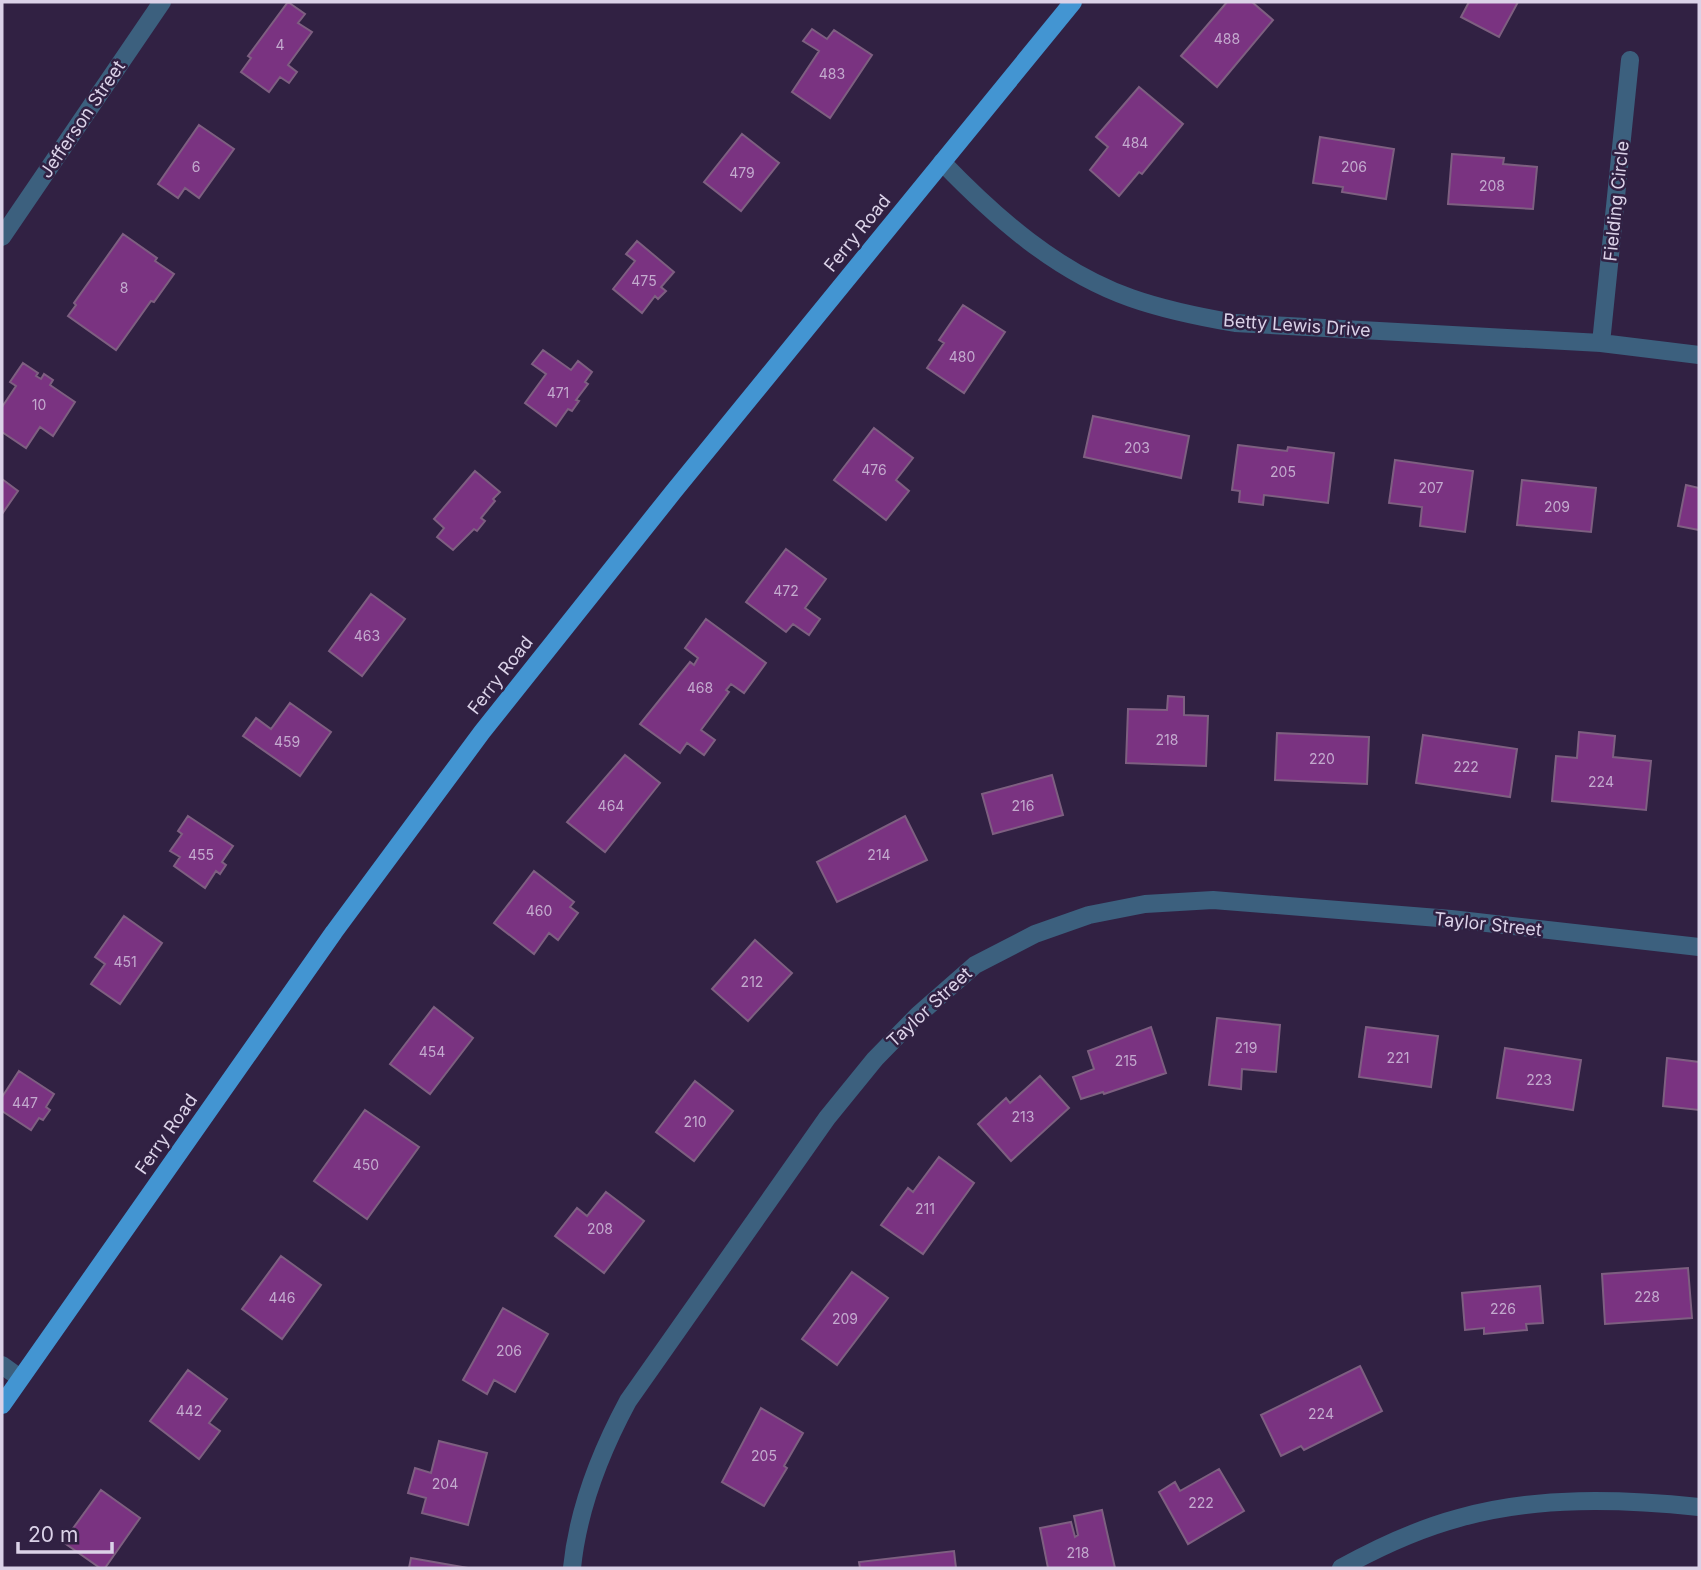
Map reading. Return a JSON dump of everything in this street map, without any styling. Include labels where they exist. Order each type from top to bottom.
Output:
[{"type":"main road","name":"Ferry Road","points":[[2,1405],[334,932],[482,732],[674,491],[1073,2]]},
{"type":"street","name":"Jefferson Street","points":[[2,237],[162,2]]},
{"type":"street","name":"Fielding Circle","points":[[1601,343],[1630,60]]},
{"type":"street","name":"Betty Lewis Drive","points":[[942,162],[985,206],[1033,245],[1085,277],[1130,298],[1188,314],[1235,323],[1601,343],[1699,355]]},
{"type":"street","name":"Taylor Street","points":[[572,1568],[588,1489],[608,1439],[628,1401],[827,1118],[884,1050],[918,1015],[975,965],[1035,934],[1089,915],[1145,904],[1213,900],[1451,919],[1699,947]]},
{"type":"street","points":[[2,1365],[20,1378]]},
{"type":"street","points":[[1342,1568],[1373,1551],[1428,1528],[1461,1517],[1520,1505],[1585,1502],[1699,1507]]},
{"type":"building","points":[[288,2],[305,14],[298,23],[312,32],[288,65],[297,72],[289,83],[280,77],[269,92],[241,72],[251,58],[248,56]]},
{"type":"building","points":[[1227,2],[1252,2],[1273,20],[1217,87],[1181,56]]},
{"type":"building","points":[[1469,2],[1518,2],[1499,37],[1461,17]]},
{"type":"building","points":[[812,29],[827,39],[834,30],[872,55],[830,118],[792,92],[819,51],[803,41]]},
{"type":"building","points":[[1139,87],[1183,124],[1142,174],[1139,172],[1119,196],[1090,170],[1108,147],[1096,137]]},
{"type":"building","points":[[199,125],[234,149],[199,198],[185,188],[178,198],[158,184]]},
{"type":"building","points":[[742,134],[779,163],[741,211],[704,182]]},
{"type":"building","points":[[1320,137],[1394,149],[1386,199],[1342,192],[1343,187],[1313,183]]},
{"type":"building","points":[[1452,154],[1504,158],[1503,164],[1537,167],[1533,209],[1448,204]]},
{"type":"building","points":[[123,234],[174,274],[116,350],[68,316],[76,305],[74,303]]},
{"type":"building","points":[[637,241],[674,272],[661,287],[666,291],[658,299],[655,296],[642,313],[613,289],[635,261],[626,254]]},
{"type":"building","points":[[963,305],[1005,332],[964,393],[927,368],[944,343],[939,340]]},
{"type":"building","points":[[543,350],[571,370],[578,361],[592,372],[585,382],[588,384],[576,400],[579,401],[572,411],[568,409],[556,426],[525,403],[546,374],[532,364]]},
{"type":"building","points":[[23,363],[38,373],[36,376],[41,379],[44,374],[53,380],[50,385],[75,402],[53,436],[40,427],[26,448],[2,432],[2,407],[16,386],[10,382]]},
{"type":"building","points":[[1093,416],[1189,436],[1181,478],[1084,457]]},
{"type":"building","points":[[874,428],[913,458],[896,480],[909,491],[886,520],[834,480]]},
{"type":"building","points":[[1238,445],[1287,451],[1288,447],[1334,453],[1328,503],[1264,495],[1263,505],[1239,502],[1240,491],[1232,490]]},
{"type":"building","points":[[1395,460],[1473,471],[1465,532],[1420,526],[1422,507],[1389,503]]},
{"type":"building","points":[[475,471],[500,492],[481,518],[485,521],[477,531],[474,529],[453,550],[437,537],[444,528],[434,519]]},
{"type":"building","points":[[2,479],[18,491],[2,514]]},
{"type":"building","points":[[1522,480],[1596,488],[1591,532],[1517,525]]},
{"type":"building","points":[[1686,485],[1699,488],[1699,530],[1678,526]]},
{"type":"building","points":[[786,549],[826,579],[805,608],[820,619],[809,635],[793,624],[786,632],[746,602]]},
{"type":"building","points":[[371,594],[405,619],[362,676],[329,651]]},
{"type":"building","points":[[706,619],[766,663],[744,693],[731,684],[726,690],[729,692],[701,730],[715,740],[704,755],[687,743],[680,753],[640,724],[690,662],[694,665],[698,658],[685,648]]},
{"type":"building","points":[[1168,696],[1184,697],[1184,715],[1208,716],[1206,766],[1126,763],[1128,709],[1167,710]]},
{"type":"building","points":[[290,703],[331,732],[300,776],[243,736],[256,718],[271,729]]},
{"type":"building","points":[[1579,732],[1615,736],[1613,757],[1651,761],[1646,810],[1552,801],[1556,756],[1577,758]]},
{"type":"building","points":[[1277,733],[1369,737],[1367,784],[1275,780]]},
{"type":"building","points":[[1423,735],[1517,749],[1510,797],[1416,783]]},
{"type":"building","points":[[625,755],[660,783],[605,852],[567,822]]},
{"type":"building","points":[[1052,775],[1063,815],[993,834],[982,794]]},
{"type":"building","points":[[188,816],[233,846],[222,862],[226,865],[220,874],[216,871],[205,888],[174,866],[180,857],[170,851],[182,834],[178,831]]},
{"type":"building","points":[[905,816],[927,860],[837,902],[817,862]]},
{"type":"building","points":[[534,871],[574,902],[570,907],[578,913],[558,940],[549,933],[534,954],[494,923]]},
{"type":"building","points":[[124,916],[162,943],[120,1004],[91,984],[105,964],[95,957]]},
{"type":"building","points":[[755,940],[792,973],[748,1021],[712,989]]},
{"type":"building","points":[[434,1007],[473,1038],[430,1094],[390,1064]]},
{"type":"building","points":[[1217,1018],[1280,1025],[1276,1072],[1242,1069],[1241,1089],[1209,1085]]},
{"type":"building","points":[[1151,1027],[1166,1073],[1081,1099],[1073,1077],[1094,1069],[1088,1051]]},
{"type":"building","points":[[1366,1027],[1438,1036],[1431,1087],[1359,1077]]},
{"type":"building","points":[[1505,1048],[1581,1060],[1573,1110],[1497,1098]]},
{"type":"building","points":[[1667,1058],[1699,1062],[1699,1110],[1663,1106]]},
{"type":"building","points":[[19,1071],[54,1094],[46,1107],[50,1110],[43,1120],[39,1118],[31,1130],[2,1111],[2,1097]]},
{"type":"building","points":[[1040,1076],[1069,1108],[1011,1161],[978,1124],[1006,1098],[1010,1103]]},
{"type":"building","points":[[695,1081],[733,1111],[694,1161],[656,1132]]},
{"type":"building","points":[[365,1110],[419,1147],[367,1219],[314,1181]]},
{"type":"building","points":[[939,1157],[974,1183],[923,1254],[881,1225],[908,1188],[913,1192]]},
{"type":"building","points":[[606,1192],[644,1221],[604,1273],[555,1236],[577,1208],[587,1216]]},
{"type":"building","points":[[281,1256],[321,1285],[282,1339],[242,1309]]},
{"type":"building","points":[[1688,1268],[1692,1318],[1605,1324],[1602,1274]]},
{"type":"building","points":[[852,1272],[888,1298],[837,1365],[802,1339]]},
{"type":"building","points":[[1540,1286],[1543,1323],[1526,1324],[1527,1330],[1484,1334],[1484,1328],[1465,1330],[1462,1293]]},
{"type":"building","points":[[503,1308],[548,1334],[515,1392],[494,1380],[487,1394],[463,1380]]},
{"type":"building","points":[[1360,1366],[1382,1411],[1304,1450],[1301,1446],[1281,1456],[1261,1415]]},
{"type":"building","points":[[188,1370],[227,1399],[209,1423],[220,1431],[199,1459],[150,1421]]},
{"type":"building","points":[[761,1408],[803,1433],[784,1466],[787,1468],[764,1506],[722,1482]]},
{"type":"building","points":[[439,1441],[487,1453],[468,1525],[422,1513],[426,1498],[408,1493],[415,1468],[431,1473]]},
{"type":"building","points":[[1219,1469],[1244,1511],[1188,1544],[1159,1492],[1175,1482],[1180,1491]]},
{"type":"building","points":[[101,1490],[140,1518],[105,1568],[100,1568],[63,1542]]},
{"type":"building","points":[[1102,1510],[1115,1568],[1048,1568],[1040,1528],[1071,1522],[1075,1537],[1078,1535],[1074,1516]]},
{"type":"building","points":[[954,1551],[956,1568],[860,1568],[859,1562]]},
{"type":"building","points":[[411,1558],[468,1568],[409,1568]]}]
